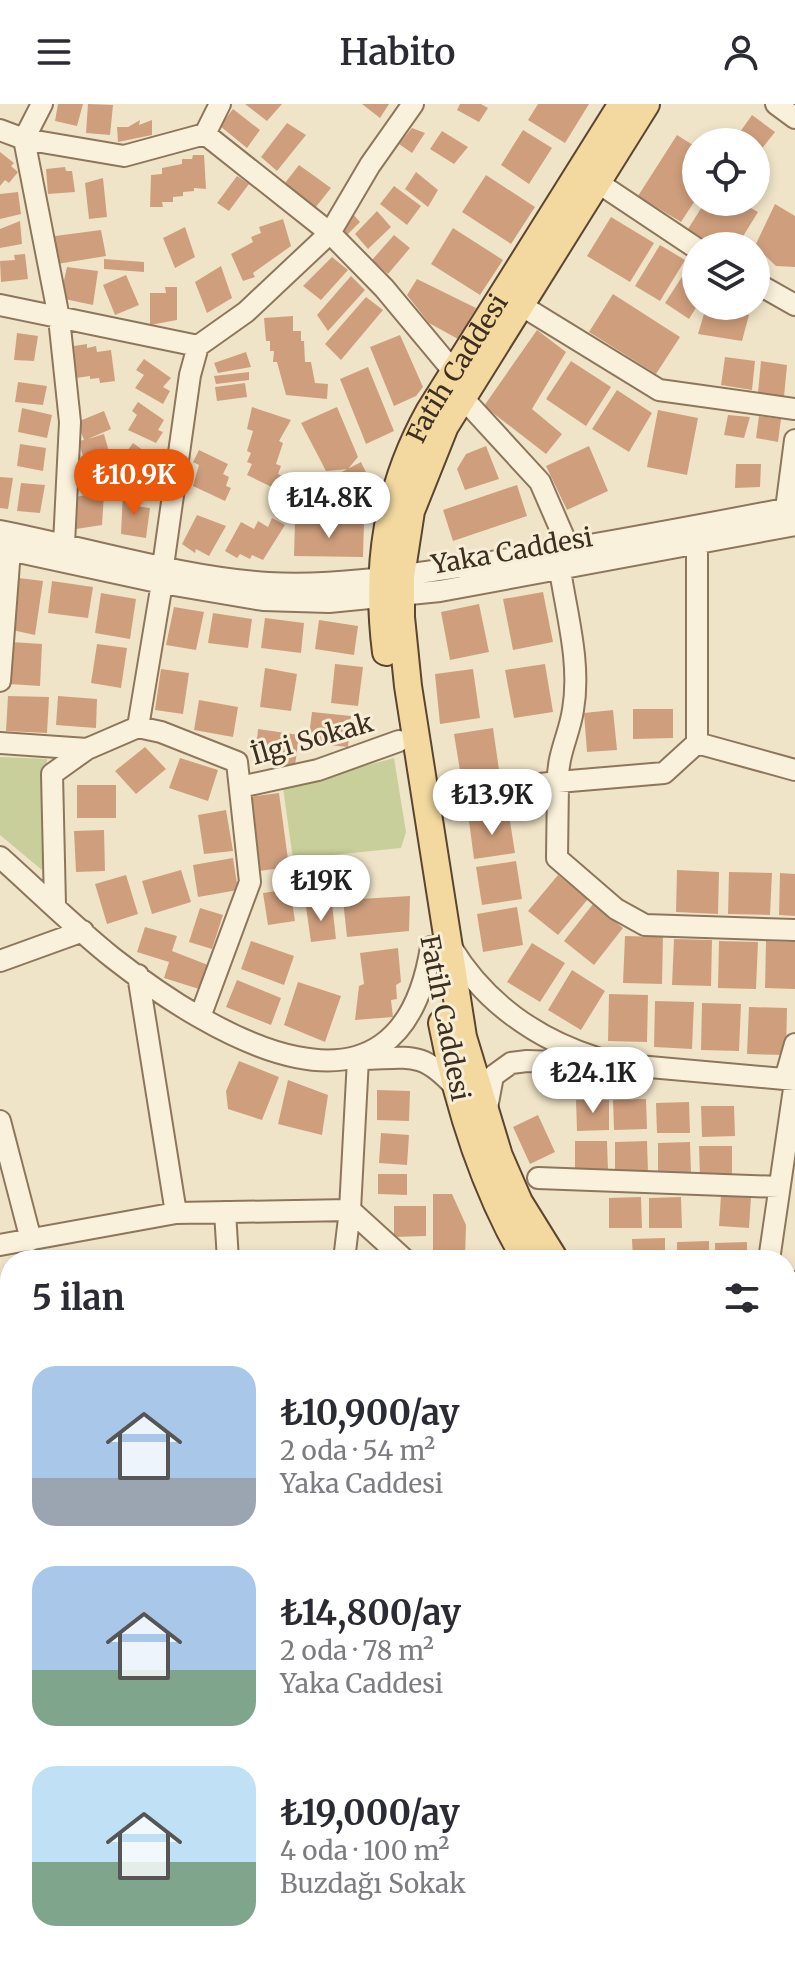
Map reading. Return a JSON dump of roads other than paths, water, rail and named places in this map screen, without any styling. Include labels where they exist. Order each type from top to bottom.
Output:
[{"type":"main road","name":"Fatih Caddesi","points":[[479,1132],[463,1037],[438,943],[399,741],[391,587],[420,482],[458,384],[622,104]]},
{"type":"main road","name":"Fatih Caddesi","points":[[458,384],[519,304],[646,104]]},
{"type":"main road","name":"Fatih Caddesi","points":[[391,587],[424,797],[456,1088],[479,1132]]},
{"type":"main road","points":[[479,1132],[508,1229],[520,1250]]},
{"type":"main road","points":[[479,1132],[549,1250]]},
{"type":"street","points":[[42,104],[24,139],[59,318],[70,422],[64,544]]},
{"type":"street","points":[[0,130],[24,139],[124,156],[205,134],[220,104]]},
{"type":"street","points":[[138,727],[190,375],[198,346],[246,312],[330,233],[370,165],[413,104]]},
{"type":"street","points":[[776,104],[795,118]]},
{"type":"street","points":[[205,134],[330,233],[384,288],[458,384],[540,482],[569,549]]},
{"type":"street","points":[[597,182],[682,239]]},
{"type":"street","points":[[770,291],[795,305]]},
{"type":"street","points":[[519,304],[659,390],[795,409]]},
{"type":"street","points":[[0,305],[198,346]]},
{"type":"street","points":[[792,514],[795,440]]},
{"type":"street","name":"Yaka Caddesi","points":[[5,549],[162,575],[266,583],[391,587],[560,570],[697,543],[792,514]]},
{"type":"street","name":"Yaka Caddesi","points":[[391,587],[569,549],[792,514]]},
{"type":"street","name":"Yaka Caddesi","points":[[0,531],[64,544],[162,575]]},
{"type":"street","points":[[424,797],[664,773],[697,743],[697,543]]},
{"type":"street","points":[[0,681],[5,549]]},
{"type":"street","points":[[560,570],[576,669],[573,712],[557,760],[557,858],[616,909],[645,925],[795,930]]},
{"type":"street","points":[[55,905],[52,774],[87,749],[138,727],[161,732],[237,762],[250,882],[200,1017]]},
{"type":"street","name":"İlgi Sokak","points":[[240,787],[318,770],[399,741]]},
{"type":"street","points":[[0,743],[87,749]]},
{"type":"street","points":[[697,743],[795,770]]},
{"type":"street","points":[[0,857],[83,931],[138,975],[200,1017],[266,1048],[324,1062],[424,1060],[435,1065],[456,1088]]},
{"type":"street","points":[[0,961],[83,931]]},
{"type":"street","points":[[358,1059],[388,1040],[407,1020],[438,943],[480,988],[521,1022],[574,1050],[616,1064]]},
{"type":"street","points":[[138,975],[176,1213]]},
{"type":"street","points":[[770,1250],[795,1044]]},
{"type":"street","points":[[345,1250],[358,1059]]},
{"type":"street","points":[[479,1132],[489,1085],[504,1066],[527,1061],[616,1064],[792,1080]]},
{"type":"street","points":[[0,1121],[31,1240]]},
{"type":"street","points":[[538,1178],[779,1187]]},
{"type":"street","points":[[0,1245],[176,1213],[350,1210],[394,1250]]},
{"type":"street","points":[[225,1212],[227,1250]]}]
